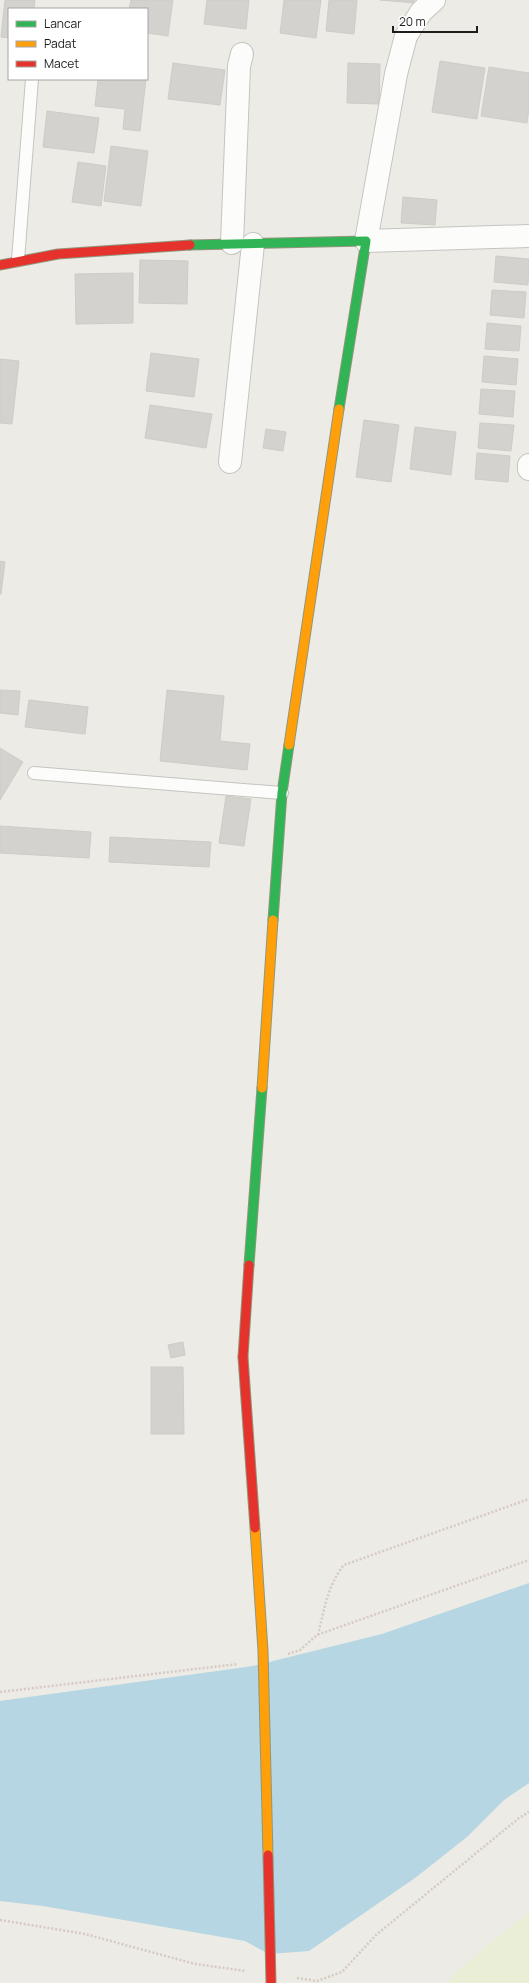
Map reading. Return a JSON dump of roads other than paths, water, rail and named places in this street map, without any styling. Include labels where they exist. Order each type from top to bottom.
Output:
[{"type":"street","points":[[271,1983],[263,1651],[243,1357],[282,793],[347,357],[396,74],[406,36],[421,12],[434,0]]},
{"type":"street","points":[[230,462],[243,243],[240,66],[242,54]]},
{"type":"street","points":[[0,265],[18,260],[91,250],[243,243],[529,236]]},
{"type":"lane","points":[[18,260],[32,80]]},
{"type":"lane","points":[[34,773],[282,793]]},
{"type":"water","points":[[529,1583],[529,1783],[504,1800],[467,1837],[415,1878],[309,1951],[269,1954],[245,1941],[43,1906],[0,1901],[0,1701],[253,1666],[382,1634]]}]
